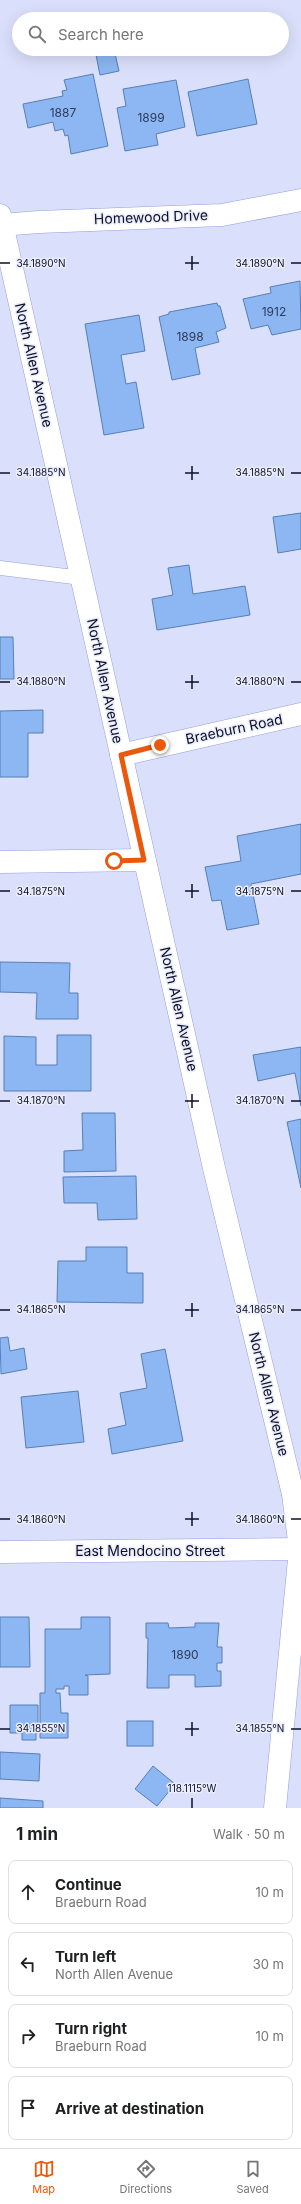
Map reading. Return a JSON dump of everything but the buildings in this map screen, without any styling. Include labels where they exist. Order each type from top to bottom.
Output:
[{"type":"street","name":"Homewood Drive","points":[[1,221],[39,222],[222,215],[301,200]]},
{"type":"street","name":"North Allen Avenue","points":[[1,221],[214,1168],[293,1494],[301,1549],[275,1808]]},
{"type":"street","name":"Braeburn Road","points":[[121,755],[301,714]]},
{"type":"street","points":[[0,862],[144,860]]},
{"type":"street","name":"East Mendocino Street","points":[[0,1552],[301,1549]]},
{"type":"lane","points":[[0,568],[82,578]]},
{"type":"route","points":[[114,861],[144,860],[121,755],[160,745]]}]
